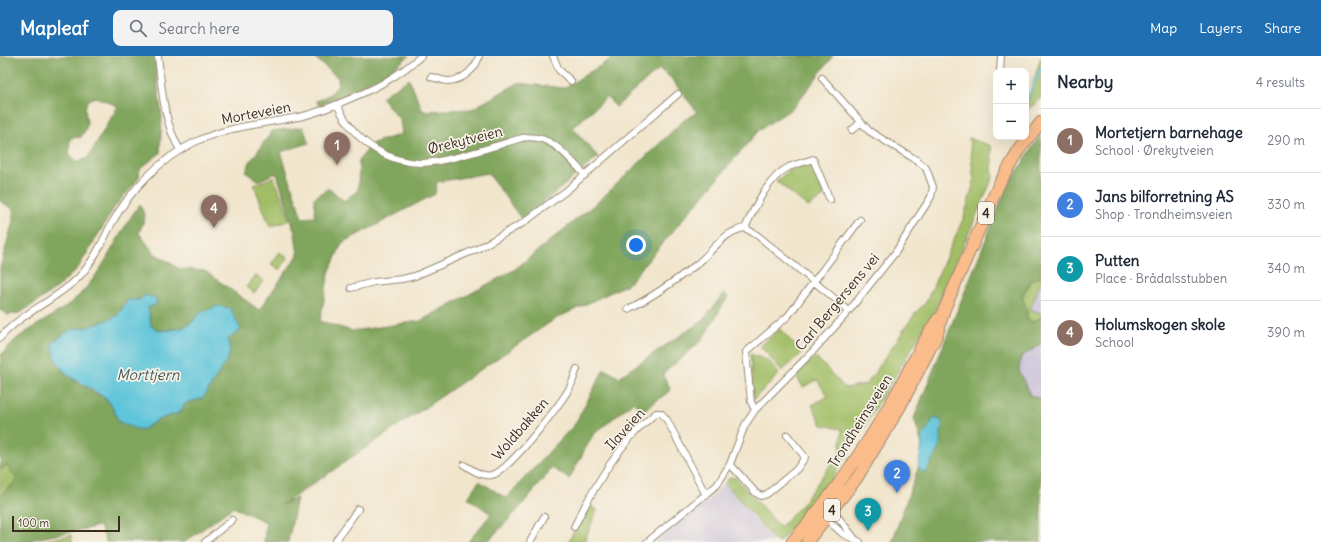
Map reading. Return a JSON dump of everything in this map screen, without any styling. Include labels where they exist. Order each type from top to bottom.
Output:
[{"type":"highway","name":"Trondheimsveien","points":[[807,542],[826,513],[930,331],[944,310],[998,184],[1019,150],[1041,122]]},
{"type":"highway","name":"Trondheimsveien","points":[[792,542],[826,513]]},
{"type":"street","points":[[158,56],[168,122],[173,139],[180,150]]},
{"type":"street","name":"Morteveien","points":[[0,338],[14,324],[78,278],[92,261],[112,223],[126,201],[153,171],[180,150],[205,138],[230,129],[305,116],[337,104],[384,84],[421,56]]},
{"type":"street","points":[[431,77],[449,81],[464,76],[474,67],[479,56]]},
{"type":"street","points":[[553,56],[559,70],[571,81]]},
{"type":"street","points":[[1000,68],[1001,56]]},
{"type":"street","name":"Carl Bergersens vei","points":[[647,542],[706,495],[717,484],[730,464],[745,425],[755,410],[814,350],[848,312],[895,253],[927,204],[933,187],[926,168],[918,161],[878,138],[860,123],[822,78]]},
{"type":"street","points":[[351,288],[374,282],[415,276],[477,249],[536,214],[585,175],[678,94]]},
{"type":"street","name":"Ørekytveien","points":[[337,104],[346,122],[361,139],[379,152],[400,160],[417,163],[437,162],[534,136],[544,138],[555,145],[585,175]]},
{"type":"street","points":[[852,130],[860,123]]},
{"type":"street","points":[[746,228],[754,207],[780,173],[789,167],[813,159],[830,200]]},
{"type":"street","points":[[755,410],[750,402],[746,352],[788,316],[813,280],[860,220]]},
{"type":"street","points":[[628,310],[667,287],[698,263],[732,232],[746,228],[757,235],[813,280],[848,312]]},
{"type":"street","name":"Woldbakken","points":[[464,465],[479,474],[487,475],[495,474],[505,466],[546,421],[570,388],[577,369]]},
{"type":"street","name":"Ilaveien","points":[[574,527],[592,491],[617,455],[631,437],[656,413],[661,413],[667,420],[706,495]]},
{"type":"street","points":[[730,464],[756,494],[761,496],[767,494],[797,469],[805,458],[787,435]]},
{"type":"street","points":[[339,542],[336,540],[358,509]]},
{"type":"street","points":[[826,513],[843,534],[857,540]]},
{"type":"street","points":[[826,513],[848,528],[857,540]]},
{"type":"street","points":[[530,542],[544,517]]},
{"type":"street","points":[[205,542],[232,520]]},
{"type":"shaded area","points":[[1041,282],[1041,313],[1030,310]]},
{"type":"shaded area","points":[[1041,344],[1041,399],[1030,395],[1019,370],[1021,357]]},
{"type":"shaded area","points":[[724,483],[774,542],[655,542],[711,498]]},
{"type":"green space","points":[[0,56],[154,56],[162,117],[160,153],[140,169],[139,178],[114,208],[78,268],[57,288],[20,313],[8,315],[0,310],[0,268],[13,221],[13,209],[0,201]],"holes":[[[95,97],[118,106],[87,159],[77,161],[69,154],[70,138],[81,137],[85,130],[87,125],[85,109],[87,102]]]},
{"type":"green space","points":[[313,56],[409,56],[385,75],[319,106],[316,101],[334,90],[338,83],[338,78]]},
{"type":"green space","points":[[616,56],[833,56],[793,108],[759,130],[628,284],[555,319],[282,505],[297,498],[288,542],[264,542],[266,522],[233,507],[185,542],[106,542],[100,526],[35,539],[28,542],[0,542],[0,496],[17,480],[7,465],[0,470],[1,355],[16,339],[62,309],[85,289],[100,269],[140,204],[145,217],[139,233],[154,253],[180,269],[205,271],[259,310],[298,255],[295,233],[277,174],[273,174],[259,181],[246,172],[250,162],[272,131],[303,127],[309,143],[281,152],[302,218],[315,217],[314,198],[329,188],[344,201],[358,190],[359,160],[373,143],[402,134],[400,120],[381,97],[409,79],[423,111],[472,109],[518,83],[564,88]],"holes":[[[659,69],[670,77],[697,112],[683,121],[600,200],[514,270],[420,321],[352,331],[320,321],[329,273],[342,243],[435,194],[437,182],[488,173],[522,220],[598,157],[573,128],[607,97],[616,107]],[[128,300],[139,300],[157,304],[148,307],[151,326],[159,331],[181,328],[195,320],[228,339],[230,351],[203,398],[186,403],[179,413],[157,420],[144,429],[119,422],[112,406],[104,398],[75,381],[62,370],[52,343],[70,330],[93,326],[117,316]]]},
{"type":"green space","points":[[1041,57],[1041,99],[1029,109],[1029,97]]},
{"type":"green space","points":[[1041,134],[1041,277],[1031,280],[1022,297],[1027,310],[1027,320],[1034,322],[1041,317],[1041,344],[1021,357],[1019,370],[1030,395],[1041,399],[1041,542],[892,542],[924,451],[914,418],[1006,189]]},
{"type":"green space","points":[[969,138],[991,146],[993,177],[936,309],[822,495],[779,542],[776,542],[725,483],[730,477],[736,478],[780,527],[799,508],[840,452],[842,429],[822,425],[812,405],[828,396],[817,380],[803,387],[795,374],[816,357],[845,388],[867,384],[916,312],[926,302],[964,217],[974,182]]},
{"type":"green space","points":[[812,163],[824,196],[808,207],[776,181],[789,171]]},
{"type":"green space","points":[[274,177],[290,220],[270,227],[254,185]]},
{"type":"green space","points":[[280,252],[288,258],[280,270],[271,264]]},
{"type":"green space","points":[[256,275],[264,281],[254,293],[246,287]]},
{"type":"green space","points":[[1039,276],[1041,277],[1041,282],[1030,309],[1041,313],[1041,317],[1034,322],[1027,320],[1027,310],[1022,297],[1031,280]]},
{"type":"green space","points":[[724,293],[728,297],[701,341],[663,374],[671,390],[643,411],[633,402],[593,435],[569,479],[552,468],[517,511],[487,542],[468,542],[491,514],[468,498],[479,481],[506,498],[575,424],[604,369],[619,377],[703,320]]},
{"type":"green space","points":[[780,329],[802,353],[782,371],[760,346]]},
{"type":"green space","points":[[750,354],[769,361],[779,374],[753,400]]},
{"type":"green space","points":[[7,465],[18,480],[0,496],[0,470]]},
{"type":"green space","points":[[588,505],[597,510],[584,542],[568,542]]},
{"type":"green space","points":[[71,535],[72,542],[44,542],[44,541]]},
{"type":"water","name":"Morttjern","points":[[146,295],[155,298],[157,304],[148,307],[151,326],[159,331],[187,326],[198,314],[217,306],[230,308],[241,330],[228,339],[230,351],[227,360],[203,398],[186,403],[179,413],[157,420],[144,429],[136,429],[119,422],[105,398],[64,371],[54,355],[52,343],[70,330],[93,326],[117,316],[128,300],[139,300]]},
{"type":"water","points":[[934,418],[942,421],[940,446],[925,473],[918,468],[923,436]]},
{"type":"waterway","points":[[1029,94],[1041,68]]},
{"type":"place","name":"Mortetjern barnehage","points":[[337,165]]},
{"type":"place","name":"Holumskogen skole","points":[[214,228]]},
{"type":"place","name":"Jans bilforretning AS","points":[[897,493]]},
{"type":"place","name":"Putten","points":[[868,531]]}]
